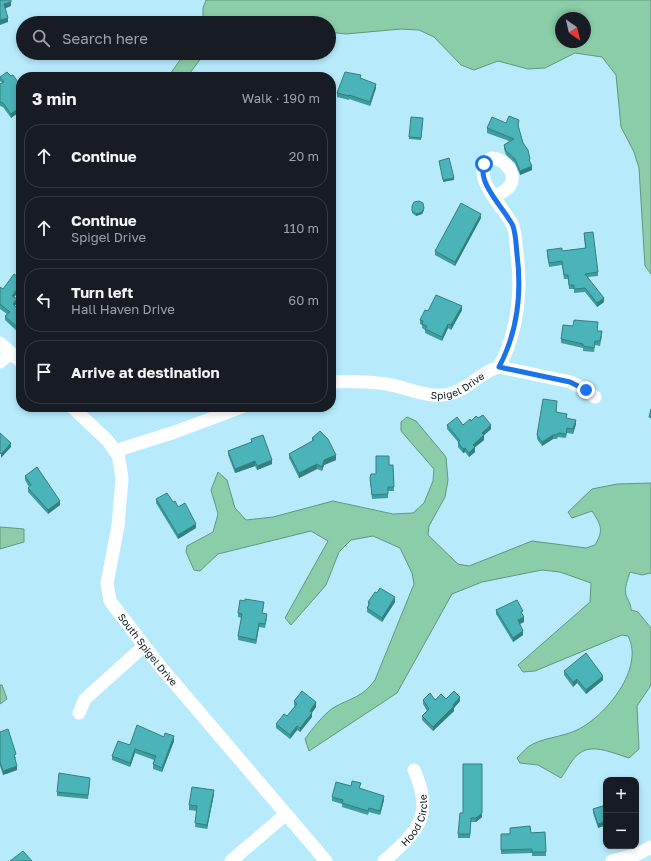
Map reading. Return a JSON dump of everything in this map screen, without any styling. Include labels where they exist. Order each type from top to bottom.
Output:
[{"type":"street","points":[[494,197],[513,227],[518,264],[517,318],[512,340],[499,367],[570,382],[586,390],[595,397]]},
{"type":"street","points":[[0,343],[16,358]]},
{"type":"street","points":[[0,362],[11,353]]},
{"type":"street","name":"Spigel Drive","points":[[336,382],[385,384],[439,396],[460,390],[492,368],[499,367]]},
{"type":"street","name":"South Spigel Drive","points":[[78,412],[102,434],[115,451],[120,465],[122,479],[118,526],[107,583],[107,592],[110,601],[144,646],[326,861]]},
{"type":"street","points":[[115,451],[175,432],[229,412]]},
{"type":"street","points":[[79,713],[85,699],[144,646]]},
{"type":"street","name":"Hood Circle","points":[[384,861],[412,836],[421,818],[422,794],[414,770]]},
{"type":"street","points":[[231,861],[286,814]]},
{"type":"street","points":[[612,861],[638,854],[651,847]]},
{"type":"shaded area","points":[[206,0],[651,0],[651,274],[645,266],[639,168],[634,152],[621,127],[616,75],[602,57],[575,53],[545,68],[528,69],[498,61],[474,70],[461,65],[434,37],[419,30],[401,29],[346,34],[336,33],[336,16],[203,16],[203,8]]},
{"type":"shaded area","points":[[180,60],[200,60],[191,72],[172,72]]},
{"type":"shaded area","points":[[407,417],[416,421],[446,457],[448,480],[445,497],[429,526],[428,535],[458,564],[469,566],[532,541],[586,548],[595,545],[600,535],[600,528],[598,520],[592,511],[572,518],[568,512],[592,489],[617,484],[651,483],[651,573],[642,575],[630,572],[626,584],[626,595],[631,610],[638,612],[651,628],[651,685],[637,706],[639,749],[629,758],[604,750],[585,750],[574,758],[561,778],[538,765],[520,763],[517,758],[533,744],[577,730],[600,714],[620,690],[627,676],[631,662],[632,649],[628,636],[622,635],[535,671],[523,672],[518,665],[590,602],[591,583],[560,572],[542,570],[482,582],[452,594],[397,693],[309,751],[305,739],[321,718],[333,708],[365,691],[375,680],[414,584],[412,573],[400,548],[373,536],[351,540],[339,552],[326,585],[291,625],[285,618],[328,541],[311,531],[218,554],[200,571],[194,570],[186,552],[187,546],[213,532],[218,514],[211,490],[218,472],[227,480],[235,508],[246,520],[273,517],[333,501],[393,514],[413,513],[424,503],[433,481],[434,469],[401,431],[401,422]]},
{"type":"shaded area","points":[[0,527],[24,529],[24,542],[0,549]]},
{"type":"shaded area","points":[[0,685],[2,685],[7,699],[0,704]]},
{"type":"building","points":[[0,0],[11,0],[11,2],[4,4],[8,18],[0,20]]},
{"type":"building","points":[[7,72],[11,76],[13,75],[16,79],[16,110],[11,114],[3,103],[0,102],[0,84],[4,82],[0,77]]},
{"type":"building","points":[[345,72],[361,75],[360,78],[376,84],[370,102],[349,95],[337,93]]},
{"type":"building","points":[[509,116],[519,120],[518,125],[523,143],[528,150],[529,160],[532,166],[520,171],[515,159],[506,151],[504,145],[514,139],[487,128],[492,117],[506,123]]},
{"type":"building","points":[[411,117],[423,118],[421,138],[409,137]]},
{"type":"building","points":[[449,158],[454,178],[443,180],[439,161]]},
{"type":"building","points":[[419,201],[423,203],[424,208],[422,212],[416,214],[412,211],[412,206],[414,202]]},
{"type":"building","points":[[461,203],[481,214],[455,262],[435,251]]},
{"type":"building","points":[[593,232],[598,272],[585,274],[604,298],[597,303],[585,288],[574,289],[574,285],[569,285],[568,275],[564,275],[562,261],[549,263],[547,250],[562,248],[562,251],[586,248],[584,233]]},
{"type":"building","points":[[14,274],[16,275],[16,291],[12,296],[16,298],[13,304],[16,307],[16,326],[5,316],[10,312],[0,304],[0,287],[3,289]]},
{"type":"building","points":[[436,295],[462,306],[451,325],[448,324],[442,337],[425,329],[427,326],[422,324],[423,321],[420,320],[425,310],[428,311]]},
{"type":"building","points":[[574,320],[598,322],[597,331],[602,331],[600,341],[595,341],[594,348],[561,339],[563,325],[573,326]]},
{"type":"building","points":[[543,399],[557,401],[556,412],[567,414],[566,418],[576,420],[573,429],[567,428],[566,434],[558,433],[557,435],[553,435],[542,442],[537,435]]},
{"type":"building","points":[[483,415],[491,425],[482,433],[484,435],[473,445],[475,447],[469,453],[465,448],[463,449],[458,442],[460,441],[447,425],[457,417],[463,425],[470,419],[471,421],[476,416],[478,418]]},
{"type":"building","points":[[320,431],[328,439],[336,455],[324,460],[322,467],[317,464],[299,473],[289,454],[314,440],[312,438]]},
{"type":"building","points":[[0,433],[11,443],[1,454],[0,453]]},
{"type":"building","points":[[263,435],[272,460],[257,466],[255,461],[235,469],[228,451],[252,442],[251,439]]},
{"type":"building","points":[[376,456],[389,456],[389,465],[393,465],[394,487],[388,487],[388,494],[372,495],[370,478],[371,474],[376,474]]},
{"type":"building","points":[[37,467],[60,501],[48,510],[28,488],[31,485],[25,476]]},
{"type":"building","points":[[167,493],[173,502],[175,501],[178,507],[185,503],[196,524],[178,535],[156,499]]},
{"type":"building","points":[[380,588],[395,597],[382,618],[367,608],[370,603],[368,602]]},
{"type":"building","points":[[245,599],[264,602],[262,613],[267,614],[265,624],[259,623],[256,640],[238,636],[242,614],[238,613],[240,600],[245,601]]},
{"type":"building","points":[[517,600],[523,611],[521,612],[524,617],[518,620],[523,631],[513,638],[496,610]]},
{"type":"building","points":[[586,653],[603,676],[586,690],[577,679],[573,682],[564,671]]},
{"type":"building","points":[[302,691],[316,702],[310,711],[312,713],[300,728],[297,726],[290,735],[276,724],[284,714],[287,716],[297,704],[294,701]]},
{"type":"building","points":[[454,691],[460,697],[453,705],[454,706],[433,727],[422,716],[429,709],[423,700],[430,693],[435,700],[441,694],[446,699]]},
{"type":"building","points":[[137,725],[164,737],[165,733],[174,736],[162,768],[153,764],[156,756],[135,749],[130,763],[112,756],[118,741],[130,745]]},
{"type":"building","points":[[8,729],[16,754],[14,755],[17,766],[3,771],[0,762],[0,732]]},
{"type":"building","points":[[463,764],[482,764],[482,813],[476,818],[471,818],[470,834],[458,834],[460,813],[463,813]]},
{"type":"building","points":[[59,773],[90,778],[88,795],[57,792]]},
{"type":"building","points":[[352,781],[361,783],[359,788],[384,796],[380,811],[369,808],[368,811],[342,803],[343,800],[332,797],[336,782],[351,786]]},
{"type":"building","points":[[192,787],[214,790],[207,825],[195,823],[197,806],[189,805]]},
{"type":"building","points":[[603,806],[603,822],[598,824],[593,809]]},
{"type":"building","points":[[530,826],[531,833],[545,832],[546,852],[532,852],[532,849],[501,850],[501,834],[510,834],[510,828]]},
{"type":"building","points":[[23,851],[32,861],[10,861]]},
{"type":"route","points":[[484,164],[483,169],[487,184],[513,227],[518,264],[519,292],[514,335],[499,367],[575,383],[586,390]]}]
